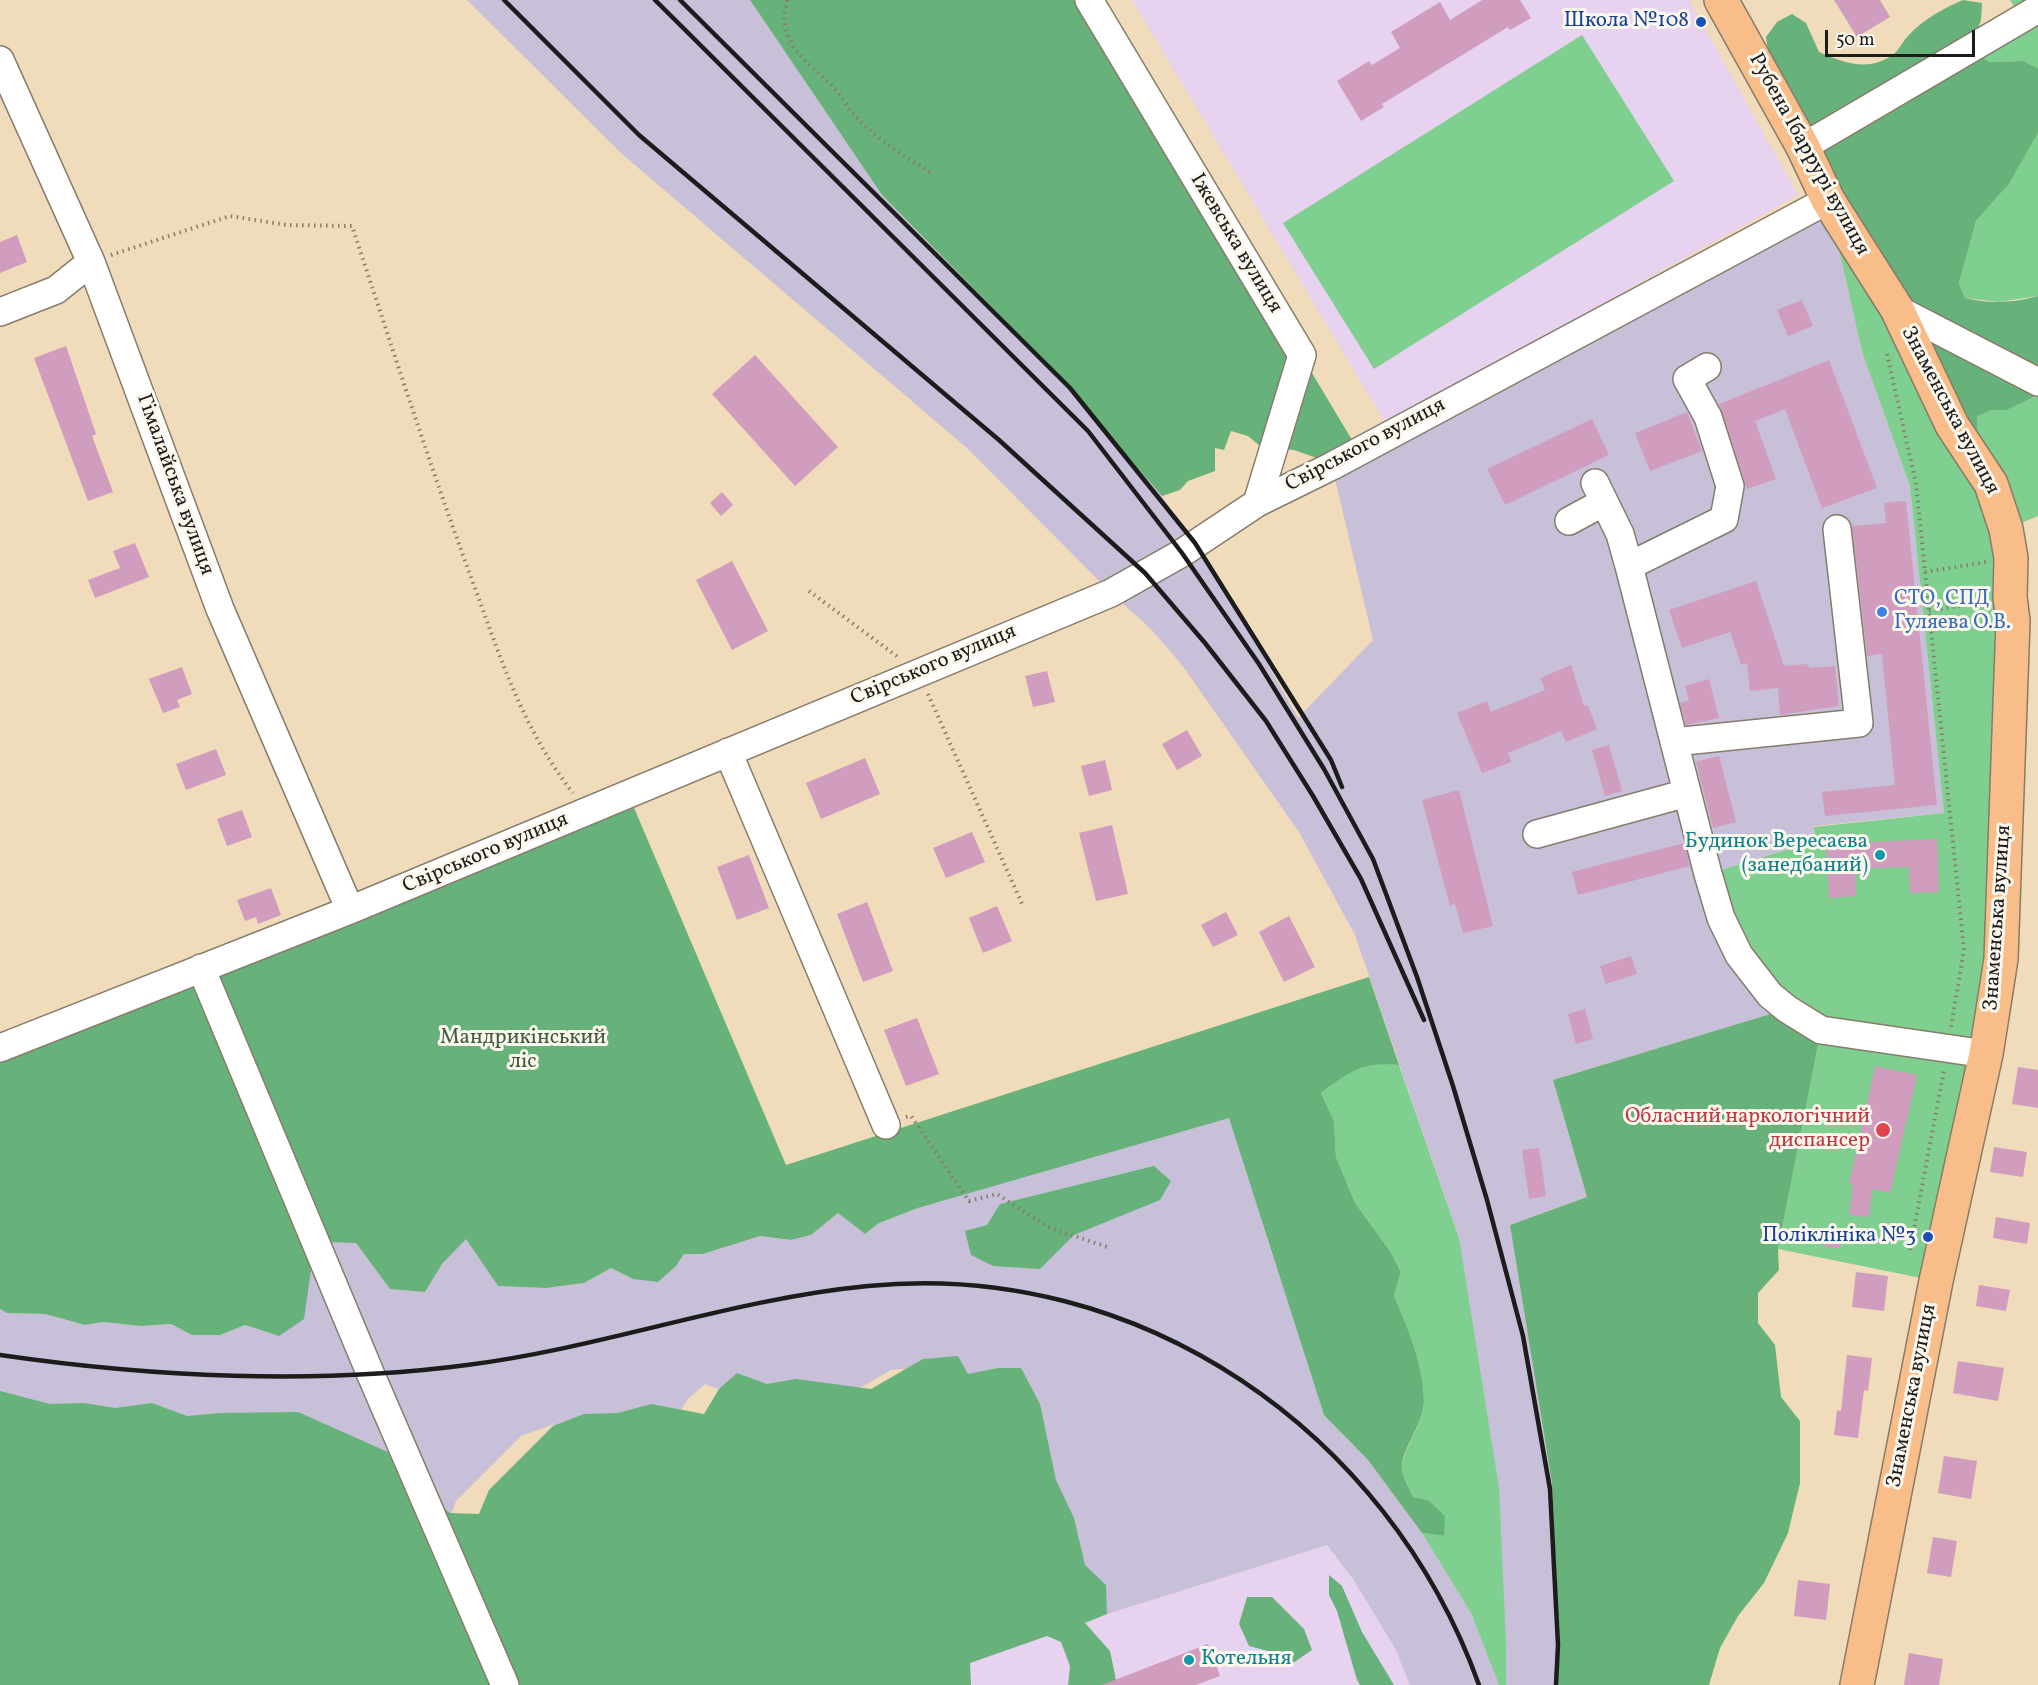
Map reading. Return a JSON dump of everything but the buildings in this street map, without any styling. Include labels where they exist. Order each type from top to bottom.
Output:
[{"type":"main road","name":"Рубена Ібаррурі вулиця","points":[[1721,0],[1803,147],[1828,200],[1897,309]]},
{"type":"main road","name":"Знаменська вулиця","points":[[1857,1685],[1936,1281],[1986,1054],[2001,959],[2013,621],[2010,597],[2011,558],[2007,529],[1991,484],[1952,425],[1897,309]]},
{"type":"street","name":"Іжевська вулиця","points":[[1089,0],[1302,356],[1257,503]]},
{"type":"street","points":[[1803,147],[2023,8]]},
{"type":"street","name":"Гімалайська вулиця","points":[[0,60],[91,262],[220,609],[350,910]]},
{"type":"street","name":"Свірського вулиця","points":[[0,1048],[350,910],[1111,593],[1182,553],[1257,503],[1332,466],[1828,200]]},
{"type":"street","points":[[0,312],[56,290],[91,262]]},
{"type":"street","points":[[1897,309],[2038,382]]},
{"type":"street","points":[[1629,566],[1724,519],[1730,486],[1708,417],[1687,379],[1707,367]]},
{"type":"street","points":[[1569,521],[1600,493],[1620,534],[1721,918],[1739,955],[1770,995],[1821,1030],[1986,1054]]},
{"type":"street","points":[[1674,742],[1859,723],[1837,529]]},
{"type":"street","points":[[728,752],[886,1125]]},
{"type":"street","points":[[1537,834],[1687,793]]},
{"type":"street","points":[[201,968],[371,1375],[505,1685]]},
{"type":"path","points":[[787,0],[784,26],[790,42],[805,63],[836,90],[864,123],[905,157],[932,173]]},
{"type":"path","points":[[91,262],[230,216],[287,225],[352,225],[431,469],[518,705],[551,765],[588,812]]},
{"type":"path","points":[[1886,345],[1916,484],[1964,950],[1910,1250]]},
{"type":"path","points":[[1925,572],[2011,558]]},
{"type":"path","points":[[809,591],[918,672],[1023,906]]},
{"type":"path","points":[[1929,611],[2010,597]]},
{"type":"path","points":[[886,1125],[911,1116],[969,1201],[997,1194],[1048,1227],[1110,1248]]},
{"type":"shaded area","points":[[467,0],[750,0],[882,195],[1037,353],[1162,496],[1234,604],[1298,718],[1373,640],[1332,466],[1828,200],[1862,352],[1910,486],[1944,813],[1814,826],[1815,841],[1708,874],[1787,1009],[1553,1080],[1587,1197],[1510,1225],[1552,1483],[1559,1642],[1558,1685],[1506,1685],[1506,1643],[1459,1238],[1355,935],[1299,832],[1182,665],[1150,628],[1111,593],[967,448],[622,154]]},
{"type":"shaded area","points":[[1132,0],[1689,0],[1798,195],[1386,424]]},
{"type":"shaded area","points":[[1229,1117],[1324,1415],[1368,1460],[1422,1533],[1471,1613],[1499,1685],[1410,1685],[1396,1650],[1353,1579],[1327,1545],[1107,1614],[1074,1595],[926,1367],[891,1370],[839,1400],[734,1395],[705,1384],[687,1400],[672,1425],[552,1425],[521,1436],[456,1501],[447,1525],[0,1411],[0,1309],[7,1313],[45,1314],[85,1325],[103,1322],[141,1326],[171,1324],[192,1335],[219,1335],[245,1325],[279,1336],[308,1273],[315,1242],[356,1243],[390,1289],[425,1292],[442,1264],[466,1238],[498,1286],[546,1288],[584,1283],[611,1268],[633,1279],[676,1266],[684,1254],[703,1254],[760,1236],[791,1240],[811,1235],[838,1213],[865,1234],[879,1223],[918,1208]]},
{"type":"shaded area","points":[[1327,1545],[1353,1579],[1397,1650],[1410,1685],[907,1685],[1107,1614]]},
{"type":"green space","points":[[750,0],[1089,0],[1358,450],[1325,461],[1294,450],[1260,446],[1248,436],[1231,431],[1224,450],[1215,448],[1215,471],[1188,481],[1180,490],[1162,496],[1037,353],[882,195]]},
{"type":"green space","points":[[1963,0],[1982,3],[1981,20],[1971,48],[1989,62],[2023,61],[2038,68],[2038,133],[2009,184],[1976,221],[1959,283],[1965,298],[1974,300],[2002,302],[2038,296],[2038,395],[2007,410],[1991,410],[1977,417],[1977,434],[1962,439],[1770,66],[1766,37],[1777,22],[1792,14],[1806,23],[1819,52],[1849,63],[1869,64],[1888,58],[1920,25]]},
{"type":"green space","points":[[2010,0],[2038,0],[2038,68],[2023,61],[1989,62],[1971,48],[2020,16]]},
{"type":"green space","points":[[1582,35],[1674,181],[1374,369],[1283,223]]},
{"type":"green space","points":[[2038,133],[2038,296],[1999,302],[1965,298],[1959,283],[1976,221],[2009,184]]},
{"type":"green space","points":[[1828,200],[1977,417],[1991,410],[2007,410],[2038,395],[2038,516],[2007,529],[2001,959],[1936,1281],[1778,1249],[1821,1030],[1770,995],[1708,874],[1815,841],[1814,827],[1944,813],[1910,486],[1862,352]]},
{"type":"green space","name":"Мандрикінський ліс","points":[[629,796],[786,1165],[1369,977],[1399,1065],[1365,1067],[1348,1074],[1321,1093],[1334,1121],[1336,1157],[1355,1203],[1390,1251],[1401,1272],[1394,1296],[1410,1334],[1418,1361],[1424,1402],[1420,1420],[1404,1456],[1402,1471],[1413,1497],[1428,1500],[1445,1516],[1444,1536],[1422,1533],[1368,1460],[1324,1415],[1229,1118],[918,1208],[879,1223],[865,1234],[838,1213],[811,1235],[791,1240],[760,1236],[703,1254],[684,1254],[676,1266],[658,1282],[633,1279],[611,1268],[584,1283],[546,1288],[498,1286],[466,1239],[442,1264],[425,1292],[390,1289],[356,1243],[315,1242],[304,1319],[279,1336],[245,1325],[220,1335],[192,1335],[171,1324],[141,1326],[103,1322],[85,1325],[45,1314],[7,1313],[0,1309],[0,1048]]},
{"type":"green space","points":[[1787,1009],[1821,1030],[1778,1249],[1779,1270],[1758,1293],[1758,1323],[1775,1345],[1781,1397],[1800,1421],[1800,1483],[1788,1533],[1764,1583],[1738,1616],[1720,1648],[1709,1685],[1558,1685],[1559,1642],[1552,1483],[1510,1225],[1587,1197],[1553,1080]]},
{"type":"green space","points":[[1377,1063],[1399,1065],[1459,1238],[1499,1488],[1506,1685],[1499,1685],[1471,1613],[1422,1533],[1444,1536],[1428,1500],[1413,1497],[1402,1472],[1404,1457],[1420,1420],[1424,1402],[1418,1361],[1410,1334],[1394,1296],[1401,1272],[1390,1251],[1355,1203],[1336,1157],[1334,1121],[1321,1093],[1352,1070]]},
{"type":"green space","points":[[1154,1166],[1171,1181],[1160,1200],[1074,1235],[1040,1269],[993,1266],[971,1255],[965,1231],[987,1225],[1000,1204]]},
{"type":"green space","points":[[958,1356],[968,1374],[998,1368],[1021,1368],[1040,1404],[1056,1480],[1074,1518],[1085,1565],[1106,1585],[1107,1614],[1085,1623],[1110,1651],[1117,1685],[1068,1685],[1070,1666],[1061,1642],[1047,1636],[970,1663],[971,1685],[0,1685],[0,1391],[50,1404],[84,1403],[115,1408],[152,1403],[187,1416],[220,1413],[298,1412],[399,1457],[420,1490],[450,1513],[479,1514],[489,1490],[553,1426],[584,1414],[618,1413],[651,1404],[704,1414],[719,1389],[737,1373],[767,1384],[796,1379],[871,1389],[923,1359]]},
{"type":"green space","points":[[1329,1575],[1342,1586],[1362,1632],[1394,1685],[1360,1685],[1357,1680],[1337,1611],[1329,1595]]},
{"type":"green space","points":[[1247,1597],[1272,1597],[1304,1629],[1312,1650],[1293,1663],[1272,1652],[1249,1646],[1239,1624]]},
{"type":"railway","points":[[504,0],[639,135],[999,440],[1145,573],[1205,643],[1266,721],[1313,796],[1361,879],[1424,1020]]},
{"type":"railway","points":[[655,0],[1088,431],[1182,553],[1259,664],[1324,769],[1373,859],[1417,977],[1453,1086],[1487,1200],[1523,1336],[1550,1489],[1558,1645],[1556,1685]]},
{"type":"railway","points":[[680,0],[1070,388],[1195,543],[1331,760],[1342,787]]},
{"type":"railway","points":[[0,1355],[57,1363],[174,1373],[234,1376],[352,1375],[467,1365],[517,1357],[767,1301],[868,1286],[968,1285],[1065,1301],[1156,1333],[1241,1380],[1317,1440],[1383,1512],[1438,1594],[1479,1685]]},
{"type":"place","name":"Школа №108","points":[[1701,22]]},
{"type":"place","name":"СТО, СПД Гуляева О.В.","points":[[1882,612]]},
{"type":"place","name":"Будинок Вересаєва (занедбаний)","points":[[1880,855]]},
{"type":"place","name":"Обласний наркологічний диспансер","points":[[1883,1130]]},
{"type":"place","name":"Поліклініка №3","points":[[1928,1237]]},
{"type":"place","name":"Котельня","points":[[1189,1660]]}]
